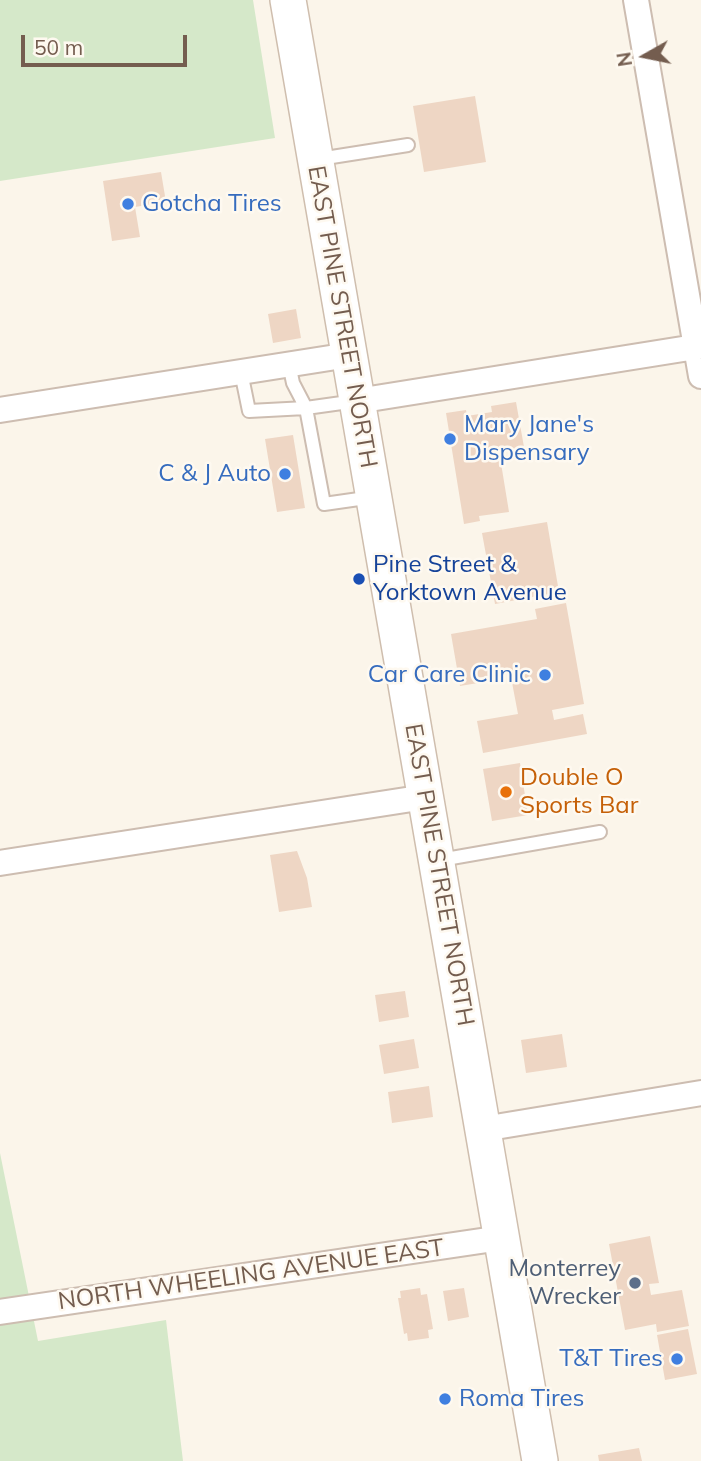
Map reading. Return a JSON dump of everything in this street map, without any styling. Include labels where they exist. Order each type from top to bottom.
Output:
[{"type":"main road","name":"EAST PINE STREET NORTH","points":[[288,0],[540,1461]]},
{"type":"street","points":[[636,0],[701,376]]},
{"type":"street","points":[[357,401],[698,347]]},
{"type":"street","points":[[0,410],[349,355]]},
{"type":"street","points":[[0,863],[425,797]]},
{"type":"street","points":[[483,1129],[701,1093]]},
{"type":"street","name":"NORTH WHEELING AVENUE EAST","points":[[0,1312],[501,1238]]},
{"type":"lane","points":[[315,160],[408,145]]},
{"type":"lane","points":[[289,364],[293,383],[306,408],[324,504],[373,497]]},
{"type":"lane","points":[[241,372],[249,411],[306,408],[357,401]]},
{"type":"lane","points":[[436,861],[600,832]]},
{"type":"green space","points":[[0,0],[253,0],[275,138],[0,181]]},
{"type":"green space","points":[[0,1153],[38,1341],[166,1320],[183,1461],[0,1461]]},
{"type":"building","points":[[475,96],[486,162],[424,172],[413,106]]},
{"type":"building","name":"Gotcha Tires","points":[[161,172],[166,202],[135,207],[140,237],[112,241],[103,181]]},
{"type":"building","points":[[296,309],[301,338],[273,343],[268,314]]},
{"type":"building","points":[[516,402],[524,447],[499,451],[509,512],[479,516],[480,521],[464,524],[446,413],[466,410],[467,416],[492,412],[491,406]]},
{"type":"building","name":"C & J Auto","points":[[293,435],[305,508],[277,512],[265,439]]},
{"type":"building","points":[[547,522],[559,592],[495,604],[482,533]]},
{"type":"building","name":"Car Care Clinic","points":[[566,603],[584,704],[552,710],[554,720],[583,714],[587,734],[483,753],[477,721],[518,714],[510,672],[477,678],[478,683],[460,686],[451,634],[537,619],[535,609]]},
{"type":"building","name":"Double O Sports Bar","points":[[520,763],[528,815],[492,821],[483,769]]},
{"type":"building","points":[[297,851],[307,878],[312,907],[279,912],[270,855]]},
{"type":"building","points":[[405,991],[409,1017],[379,1022],[375,995]]},
{"type":"building","points":[[562,1034],[567,1067],[526,1073],[521,1040]]},
{"type":"building","points":[[414,1039],[419,1068],[384,1074],[379,1045]]},
{"type":"building","points":[[429,1086],[433,1117],[392,1123],[388,1092]]},
{"type":"building","name":"Monterrey Wrecker","points":[[650,1236],[659,1283],[649,1284],[651,1295],[682,1290],[689,1326],[657,1332],[656,1324],[625,1330],[609,1244]]},
{"type":"building","points":[[420,1288],[421,1295],[427,1294],[433,1329],[428,1330],[429,1338],[408,1341],[407,1333],[404,1334],[398,1298],[401,1298],[400,1291]]},
{"type":"building","points":[[464,1288],[469,1317],[448,1321],[443,1291]]},
{"type":"building","name":"T&T Tires","points":[[688,1329],[697,1374],[665,1380],[657,1335]]},
{"type":"building","points":[[639,1448],[642,1461],[599,1461],[598,1455]]},
{"type":"place","name":"Gotcha Tires","points":[[128,204]]},
{"type":"place","name":"Mary Jane's Dispensary","points":[[450,439]]},
{"type":"place","name":"C & J Auto","points":[[285,474]]},
{"type":"place","name":"Pine Street & Yorktown Avenue","points":[[359,579]]},
{"type":"place","name":"Car Care Clinic","points":[[545,675]]},
{"type":"place","name":"Double O Sports Bar","points":[[506,792]]},
{"type":"place","name":"Monterrey Wrecker","points":[[635,1283]]},
{"type":"place","name":"T&T Tires","points":[[677,1359]]},
{"type":"place","name":"Roma Tires","points":[[445,1399]]}]
